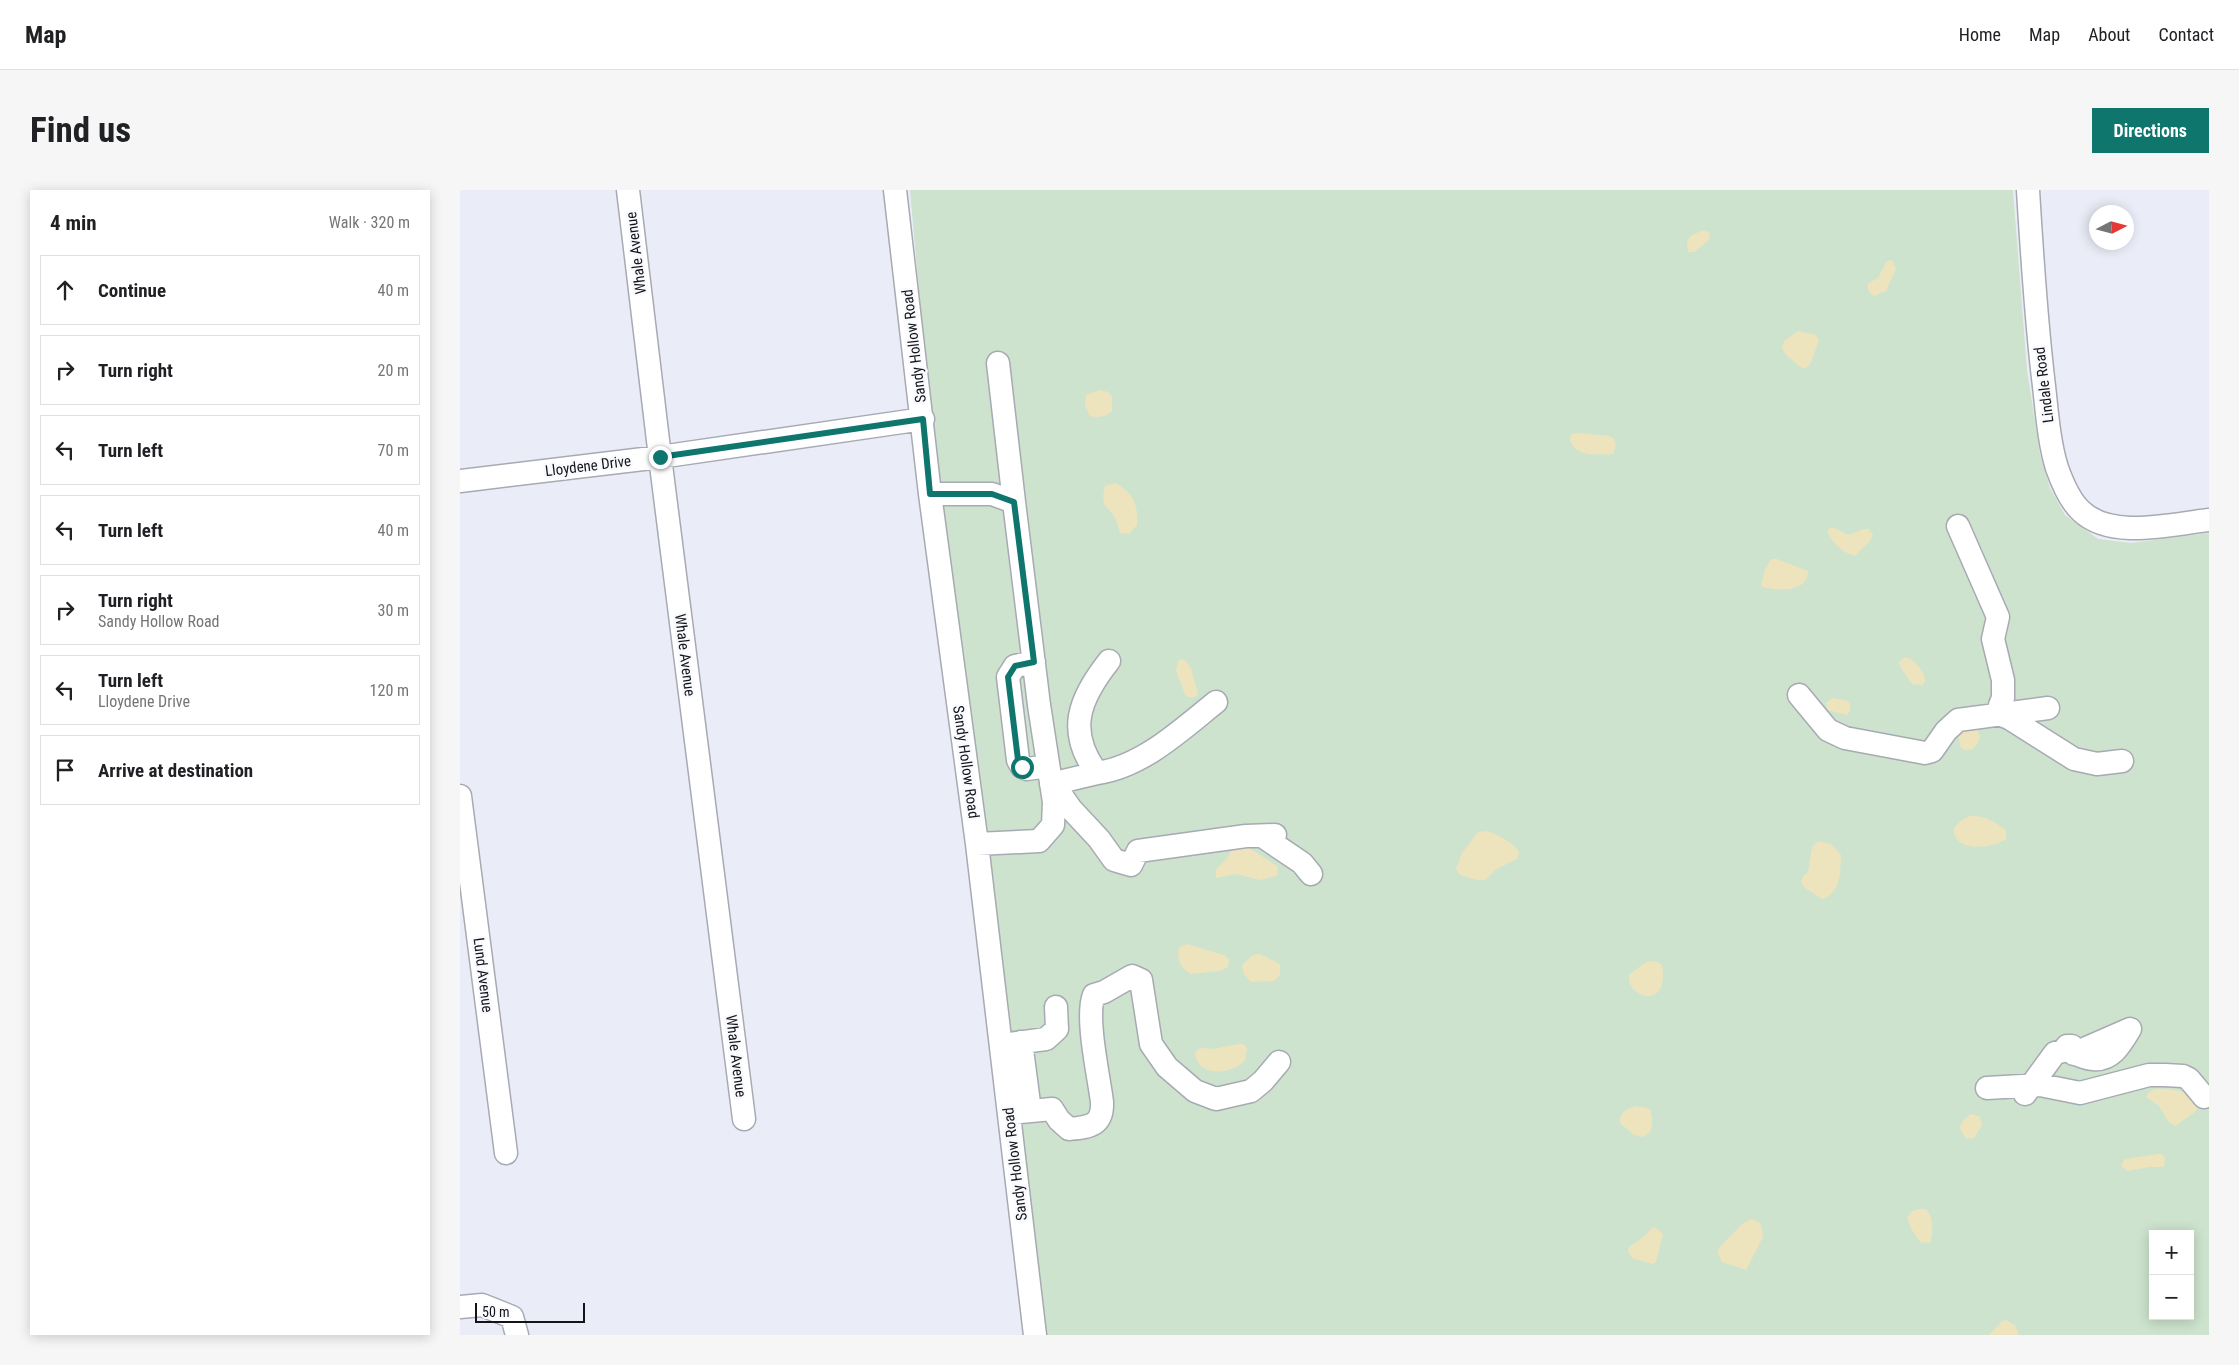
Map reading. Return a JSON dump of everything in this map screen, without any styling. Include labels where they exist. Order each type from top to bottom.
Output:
[{"type":"street","name":"Whale Avenue","points":[[628,190],[744,1119]]},
{"type":"street","name":"Sandy Hollow Road","points":[[895,190],[923,419],[930,494],[977,844],[1011,1043],[1019,1112],[1035,1335]]},
{"type":"street","name":"Lindale Road","points":[[2028,190],[2041,359],[2051,445],[2058,469],[2073,501],[2081,512],[2109,525],[2139,528],[2209,520]]},
{"type":"street","points":[[977,844],[1039,841],[1053,825],[1054,802],[1034,662],[998,363]]},
{"type":"street","name":"Lloydene Drive","points":[[460,481],[660,457],[923,419]]},
{"type":"street","points":[[930,494],[992,494],[1014,502]]},
{"type":"street","points":[[1958,526],[1998,617],[1993,639],[2003,680],[2000,705],[2001,715]]},
{"type":"street","points":[[1098,774],[1088,760],[1079,733],[1079,714],[1095,679],[1109,661]]},
{"type":"street","points":[[1800,696],[1828,730],[1844,738],[1925,753],[1932,751],[1946,731],[1958,720],[2048,708]]},
{"type":"street","points":[[1051,778],[1110,772],[1136,761],[1216,702]]},
{"type":"street","points":[[2001,715],[2009,718],[2074,759],[2097,764],[2122,761]]},
{"type":"street","points":[[1051,778],[1071,809],[1099,839],[1114,860],[1131,865],[1138,851],[1246,836],[1268,836],[1302,864],[1311,874]]},
{"type":"street","name":"Lund Avenue","points":[[460,796],[506,1154]]},
{"type":"street","points":[[1019,1112],[1052,1109],[1058,1120],[1070,1129],[1085,1127],[1093,1124],[1100,1118],[1102,1102],[1092,1024],[1092,1000],[1094,995],[1104,992],[1132,976],[1141,980],[1151,1044],[1166,1067],[1195,1091],[1216,1100],[1251,1091],[1263,1081],[1279,1062]]},
{"type":"street","points":[[1011,1043],[1046,1039],[1057,1029],[1056,1007]]},
{"type":"street","points":[[2026,1093],[2055,1053],[2063,1051],[2066,1046],[2072,1046],[2074,1054],[2091,1059],[2105,1059],[2110,1056],[2130,1029],[2075,1053]]},
{"type":"street","points":[[1987,1088],[2026,1093],[2080,1093],[2149,1075],[2183,1076],[2189,1079],[2204,1097]]},
{"type":"street","points":[[460,1307],[482,1305],[515,1326]]},
{"type":"green space","points":[[910,190],[2013,190],[2027,370],[2040,454],[2050,488],[2065,515],[2098,539],[2131,543],[2209,533],[2209,1335],[1042,1335],[937,494]]},
{"type":"sand","points":[[1704,230],[1710,233],[1709,240],[1694,252],[1688,252],[1687,240],[1692,235]]},
{"type":"sand","points":[[1892,260],[1896,269],[1886,291],[1874,296],[1869,292],[1867,284],[1878,278],[1887,261]]},
{"type":"sand","points":[[1798,331],[1816,335],[1819,341],[1809,366],[1803,369],[1786,355],[1782,348],[1784,341]]},
{"type":"sand","points":[[1100,390],[1108,392],[1112,397],[1112,411],[1107,415],[1090,416],[1085,406],[1086,395]]},
{"type":"sand","points":[[1572,434],[1610,436],[1614,439],[1616,445],[1613,454],[1601,455],[1581,452],[1572,445],[1570,439]]},
{"type":"sand","points":[[1116,483],[1131,496],[1136,505],[1137,525],[1129,534],[1120,533],[1117,522],[1104,503],[1105,486]]},
{"type":"sand","points":[[1832,527],[1849,535],[1863,529],[1869,529],[1873,535],[1869,542],[1855,556],[1842,550],[1834,543],[1827,531]]},
{"type":"sand","points":[[1771,559],[1777,559],[1808,571],[1807,578],[1798,587],[1790,589],[1775,589],[1761,586],[1764,572]]},
{"type":"sand","points":[[1905,657],[1912,660],[1921,670],[1925,677],[1923,685],[1912,684],[1901,668],[1899,662]]},
{"type":"sand","points":[[1180,659],[1185,660],[1191,668],[1198,694],[1195,697],[1187,697],[1185,694],[1176,671]]},
{"type":"sand","points":[[1833,698],[1849,701],[1850,709],[1847,715],[1828,710],[1826,703]]},
{"type":"sand","points":[[1975,727],[1980,736],[1977,744],[1971,749],[1965,750],[1961,748],[1957,733],[1959,729]]},
{"type":"sand","points":[[1970,816],[1985,818],[1998,824],[2006,830],[2006,839],[1983,847],[1974,847],[1959,842],[1955,836],[1954,828],[1962,820]]},
{"type":"sand","points":[[1488,831],[1514,846],[1519,852],[1517,859],[1495,870],[1485,880],[1460,875],[1456,869],[1462,853],[1478,832]]},
{"type":"sand","points":[[1818,841],[1831,844],[1841,855],[1837,887],[1829,896],[1822,899],[1805,888],[1801,882],[1804,875],[1808,872],[1812,847]]},
{"type":"sand","points":[[1234,847],[1248,847],[1278,867],[1277,876],[1259,880],[1237,874],[1216,878],[1216,869],[1227,858]]},
{"type":"sand","points":[[1187,944],[1224,955],[1229,960],[1228,967],[1220,971],[1191,974],[1184,969],[1178,955],[1180,947]]},
{"type":"sand","points":[[1260,954],[1280,964],[1280,975],[1274,981],[1251,982],[1244,974],[1242,965],[1253,955]]},
{"type":"sand","points":[[1656,961],[1662,965],[1663,980],[1660,990],[1654,995],[1640,994],[1630,983],[1629,975],[1646,962]]},
{"type":"sand","points":[[1243,1044],[1247,1049],[1245,1060],[1232,1069],[1224,1071],[1208,1070],[1197,1060],[1195,1052],[1200,1048],[1213,1049]]},
{"type":"sand","points":[[2155,1089],[2185,1093],[2201,1102],[2195,1112],[2175,1126],[2168,1121],[2159,1106],[2146,1097],[2149,1092]]},
{"type":"sand","points":[[1637,1106],[1650,1109],[1652,1115],[1650,1132],[1643,1137],[1634,1135],[1620,1123],[1621,1116],[1625,1111]]},
{"type":"sand","points":[[1971,1114],[1980,1117],[1982,1125],[1974,1138],[1967,1139],[1960,1126],[1964,1119]]},
{"type":"sand","points":[[2162,1154],[2165,1158],[2164,1167],[2149,1167],[2128,1171],[2121,1166],[2124,1160],[2127,1159]]},
{"type":"sand","points":[[1918,1209],[1926,1209],[1929,1212],[1932,1221],[1930,1243],[1920,1242],[1907,1218],[1911,1212]]},
{"type":"sand","points":[[1751,1219],[1761,1224],[1763,1236],[1746,1270],[1722,1262],[1718,1253],[1719,1248],[1741,1225]]},
{"type":"sand","points":[[1655,1227],[1663,1234],[1656,1262],[1652,1264],[1632,1258],[1628,1252],[1629,1247]]},
{"type":"sand","points":[[2006,1320],[2015,1325],[2019,1335],[1989,1335],[2001,1322]]},
{"type":"route","points":[[660,457],[923,419],[930,494],[992,494],[1014,502],[1034,662],[1015,666],[1010,670],[1008,677],[1018,760],[1022,767]]}]
